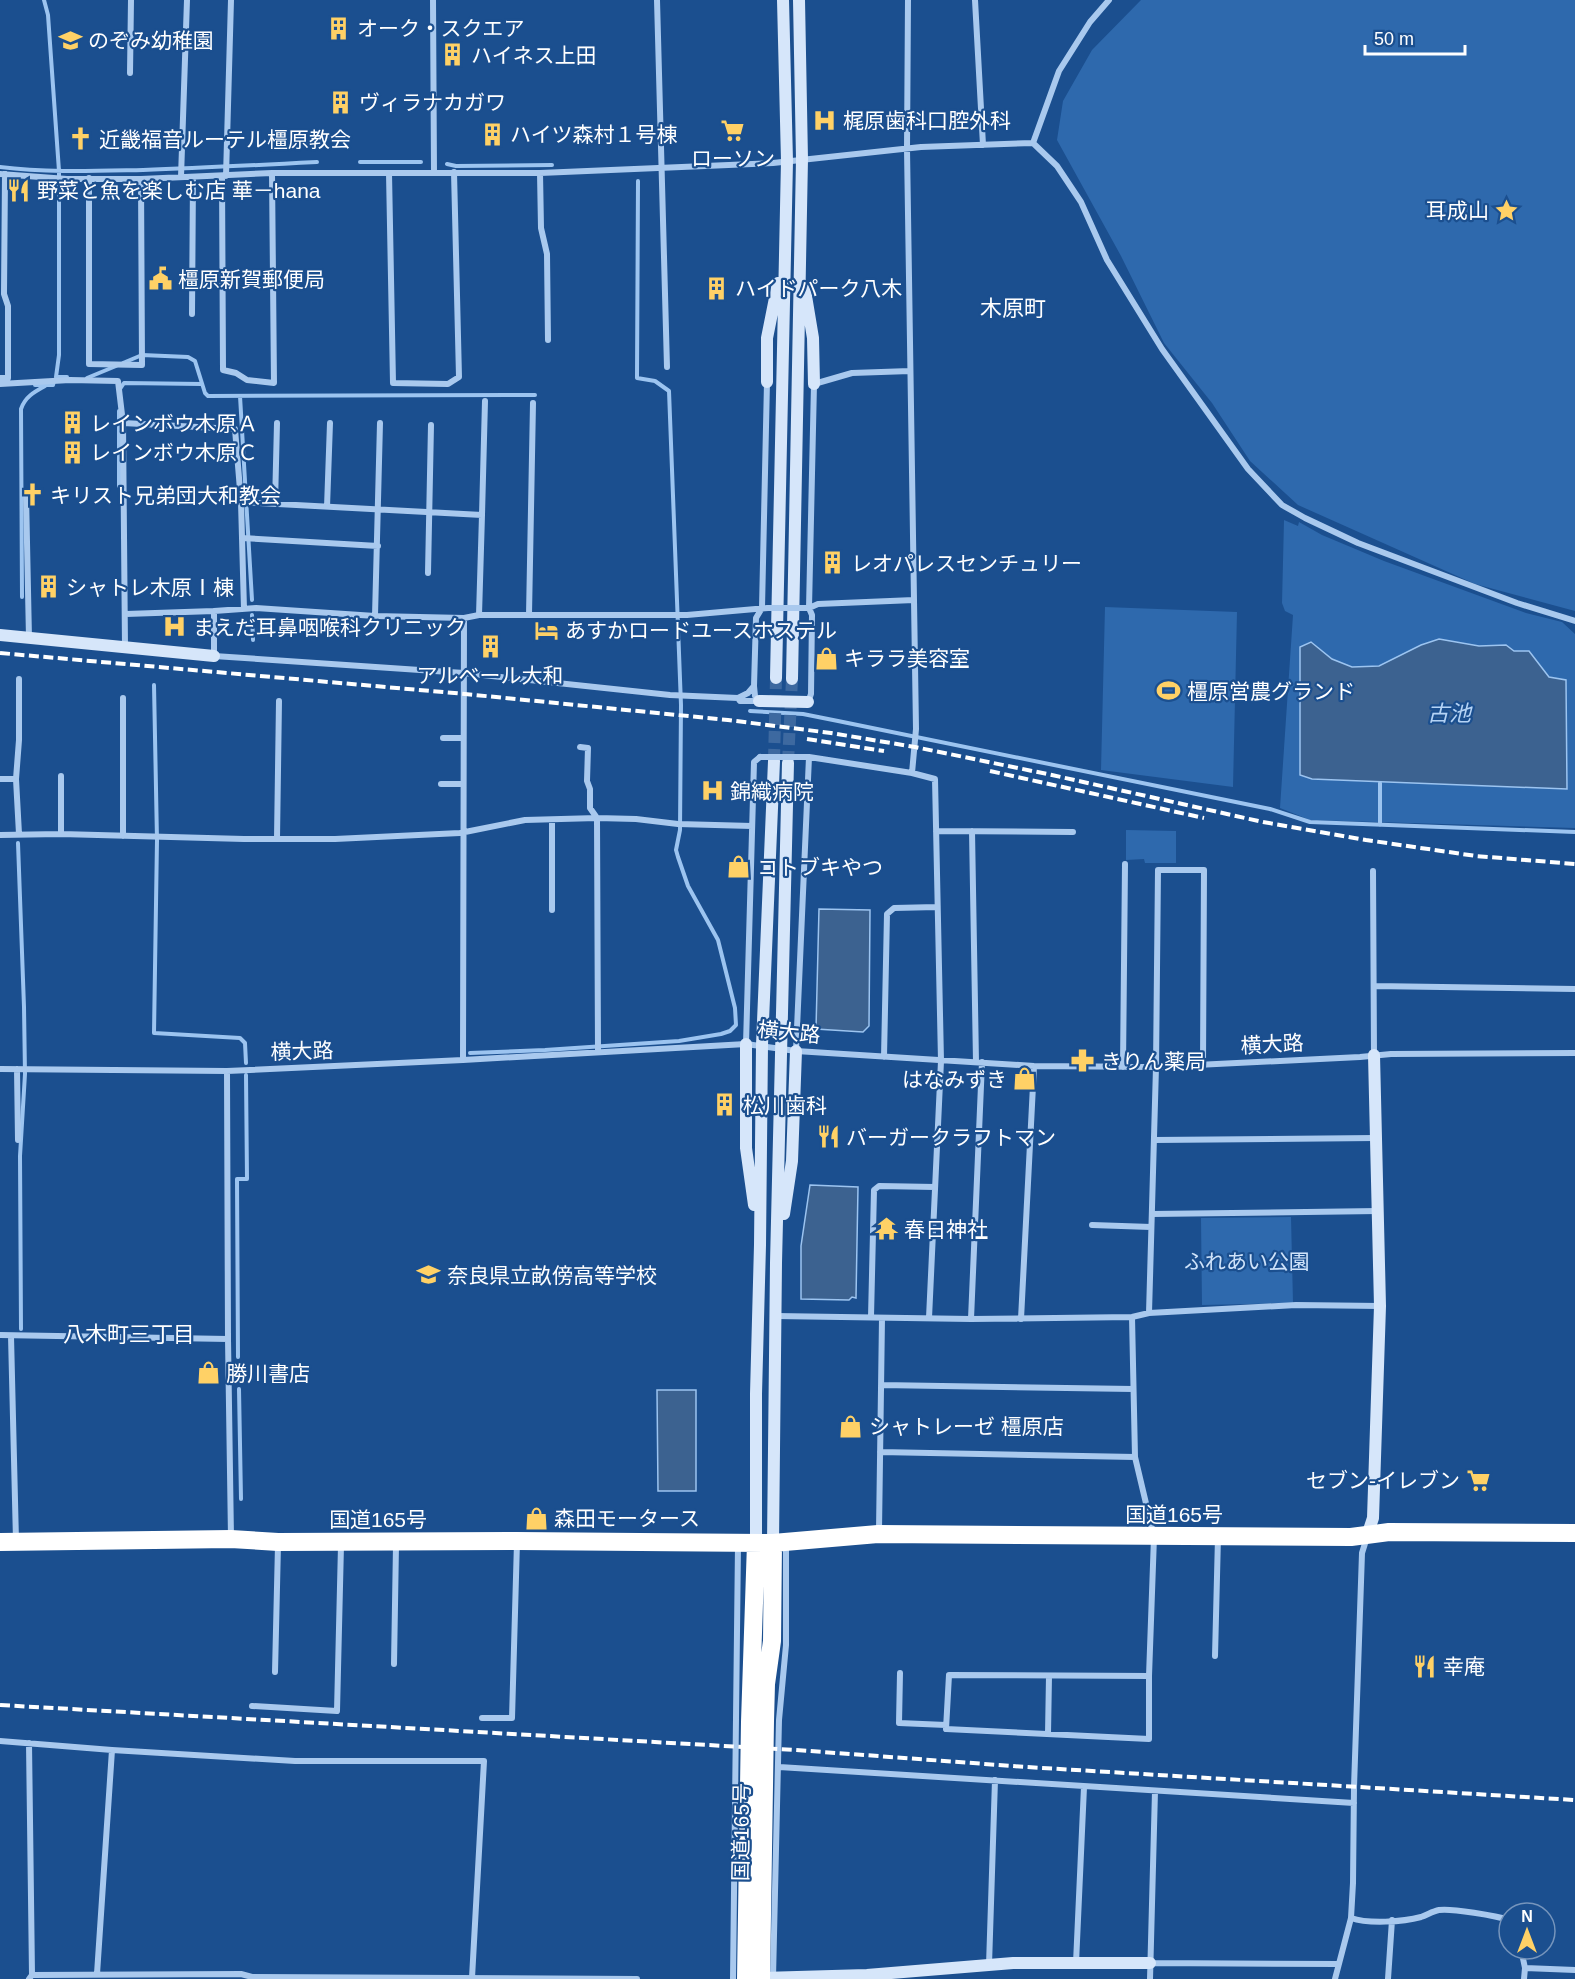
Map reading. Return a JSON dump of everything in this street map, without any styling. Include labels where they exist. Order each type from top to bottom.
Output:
[{"type":"highway","name":"国道165号","points":[[8,1542],[231,1539],[278,1542],[764,1542],[879,1534],[1351,1537],[1389,1532],[1575,1533]]},
{"type":"highway","name":"国道165号","points":[[754,1979],[766,1684],[772,1641],[764,1542]]},
{"type":"street","points":[[130,73],[131,0]]},
{"type":"street","points":[[181,177],[188,0]]},
{"type":"street","points":[[231,0],[224,176],[223,370],[236,373],[247,380],[274,383],[272,173]]},
{"type":"street","points":[[433,0],[434,172]]},
{"type":"street","points":[[657,0],[667,367]]},
{"type":"street","points":[[776,678],[787,161],[783,0]]},
{"type":"street","points":[[792,679],[802,159],[799,0]]},
{"type":"street","points":[[908,0],[907,149],[916,729],[912,773]]},
{"type":"street","points":[[975,0],[983,145]]},
{"type":"street","points":[[1033,144],[1047,99],[1059,71],[1090,22],[1109,0]]},
{"type":"street","points":[[0,378],[8,378],[8,306],[4,294],[3,174],[67,179],[141,179],[272,173],[540,173],[787,161],[907,149],[1033,144],[1057,166],[1081,202],[1107,260],[1162,349],[1248,470],[1282,505],[1358,543],[1517,603],[1575,621]]},
{"type":"street","points":[[389,172],[393,383],[448,384],[459,377],[454,172]]},
{"type":"street","points":[[540,173],[541,228],[547,254],[548,340]]},
{"type":"street","points":[[192,314],[194,177]]},
{"type":"street","points":[[89,178],[89,364],[142,365],[141,179]]},
{"type":"street","points":[[759,701],[755,696],[754,686],[756,618],[765,608],[767,338],[785,246]]},
{"type":"street","points":[[738,698],[740,701],[808,702],[811,694],[812,615],[809,608],[813,338],[799,257]]},
{"type":"street","points":[[814,384],[852,373],[910,371]]},
{"type":"street","points":[[0,384],[70,380],[118,381],[123,423],[125,648]]},
{"type":"street","points":[[479,615],[485,401]]},
{"type":"street","points":[[528,615],[532,403]]},
{"type":"street","points":[[123,423],[235,429],[241,502],[244,609]]},
{"type":"street","points":[[275,504],[278,423]]},
{"type":"street","points":[[327,507],[330,423]]},
{"type":"street","points":[[375,616],[380,423]]},
{"type":"street","points":[[428,573],[431,425]]},
{"type":"street","points":[[26,494],[29,638]]},
{"type":"street","points":[[241,502],[482,515]]},
{"type":"street","points":[[242,538],[378,546]]},
{"type":"street","points":[[126,614],[256,608],[375,616],[464,618],[479,615],[687,615],[765,608],[809,608],[818,604],[914,600]]},
{"type":"street","points":[[214,611],[214,656]]},
{"type":"street","points":[[463,1060],[464,618]]},
{"type":"street","points":[[0,635],[214,656],[464,674],[670,695],[738,698],[748,693],[754,686]]},
{"type":"street","points":[[19,679],[19,740],[16,779],[19,834]]},
{"type":"street","points":[[123,698],[123,836]]},
{"type":"street","points":[[277,839],[279,701]]},
{"type":"street","points":[[443,738],[463,738]]},
{"type":"street","points":[[580,747],[588,748],[587,781],[590,789],[590,808],[597,818],[598,1052]]},
{"type":"street","points":[[760,1245],[746,1148],[746,1044],[754,762],[760,757],[793,760],[809,757],[912,773],[934,779],[941,1060],[929,1318]]},
{"type":"street","points":[[776,1263],[792,1161],[809,757]]},
{"type":"street","points":[[754,1979],[764,1542],[775,1316],[793,760]]},
{"type":"street","points":[[754,1979],[779,1767],[779,1720],[786,1645],[764,1542],[756,1394],[762,1045],[774,761]]},
{"type":"street","points":[[61,776],[62,834]]},
{"type":"street","points":[[0,779],[16,779]]},
{"type":"street","points":[[441,784],[463,784]]},
{"type":"street","points":[[0,835],[342,839],[463,832],[525,820],[597,818],[636,819],[678,824],[752,826]]},
{"type":"street","points":[[552,820],[552,910]]},
{"type":"street","points":[[936,831],[1073,832]]},
{"type":"street","points":[[971,1319],[979,1062],[972,831]]},
{"type":"street","points":[[1124,1066],[1125,864]]},
{"type":"street","points":[[1149,1312],[1156,1066],[1158,870],[1204,870],[1203,1065]]},
{"type":"street","points":[[1335,1979],[1351,1918],[1362,1553],[1373,1518],[1380,1306],[1375,1138],[1373,871]]},
{"type":"street","points":[[884,1057],[887,914],[894,908],[937,907]]},
{"type":"street","points":[[1374,986],[1575,989]]},
{"type":"street","name":"横大路","points":[[0,1069],[227,1071],[746,1044],[796,1051],[1034,1066],[1203,1065],[1391,1054],[1575,1053]]},
{"type":"street","points":[[1021,1319],[1034,1066]]},
{"type":"street","points":[[17,1069],[18,1140]]},
{"type":"street","points":[[227,1071],[231,1539]]},
{"type":"street","points":[[1154,1140],[1375,1138]]},
{"type":"street","points":[[872,1317],[874,1190],[879,1186],[935,1187]]},
{"type":"street","points":[[1152,1214],[1378,1211]]},
{"type":"street","points":[[1092,1225],[1151,1227]]},
{"type":"street","points":[[775,1316],[1021,1319],[1132,1317],[1149,1312],[1296,1305],[1380,1306]]},
{"type":"street","points":[[1132,1317],[1135,1457],[1154,1537],[1149,1739],[946,1729],[949,1675],[1149,1676]]},
{"type":"street","points":[[879,1534],[882,1318]]},
{"type":"street","points":[[0,1335],[228,1339]]},
{"type":"street","points":[[8,1542],[12,1336]]},
{"type":"street","points":[[881,1385],[1133,1389]]},
{"type":"street","points":[[880,1452],[1135,1457]]},
{"type":"street","points":[[1215,1656],[1218,1537]]},
{"type":"street","points":[[394,1664],[396,1541]]},
{"type":"street","points":[[482,1718],[512,1718],[517,1541]]},
{"type":"street","points":[[274,1672],[278,1542]]},
{"type":"street","points":[[252,1706],[337,1711],[341,1542]]},
{"type":"street","points":[[900,1673],[899,1723],[946,1725]]},
{"type":"street","points":[[1048,1734],[1049,1676]]},
{"type":"street","points":[[0,1741],[295,1761],[484,1761],[472,1978]]},
{"type":"street","points":[[30,1743],[31,1977],[97,1974],[241,1974],[252,1977],[637,1979]]},
{"type":"street","points":[[97,1974],[112,1750]]},
{"type":"street","points":[[779,1767],[1354,1803]]},
{"type":"street","points":[[990,1965],[995,1780]]},
{"type":"street","points":[[1076,1963],[1084,1787]]},
{"type":"street","points":[[1150,1979],[1155,1791]]},
{"type":"street","points":[[1351,1918],[1360,1921],[1392,1920],[1420,1917],[1440,1910],[1497,1916]]},
{"type":"street","points":[[1388,1979],[1392,1920]]},
{"type":"street","points":[[1524,1961],[1524,1979]]},
{"type":"street","points":[[754,1979],[867,1975],[1013,1963],[1338,1964]]},
{"type":"street","points":[[1525,1968],[1575,1970]]},
{"type":"green space","points":[[1141,0],[1575,0],[1575,611],[1475,584],[1298,505],[1250,461],[1212,403],[1164,343],[1121,256],[1057,140],[1063,101],[1092,50]]},
{"type":"green space","points":[[1284,520],[1298,526],[1299,522],[1322,535],[1384,561],[1526,613],[1562,622],[1575,634],[1575,828],[1310,820],[1280,808],[1293,615],[1285,611],[1282,603]]},
{"type":"green space","name":"橿原営農グランド","points":[[1105,607],[1237,612],[1233,787],[1101,770]]},
{"type":"green space","points":[[1126,830],[1176,831],[1176,863],[1145,863],[1144,859],[1126,860]]},
{"type":"green space","name":"ふれあい公園","points":[[1291,1217],[1293,1303],[1202,1305],[1201,1218]]},
{"type":"water","name":"古池","points":[[1439,639],[1479,646],[1506,645],[1514,651],[1529,651],[1549,677],[1566,680],[1567,789],[1312,779],[1300,775],[1300,647],[1311,642],[1332,659],[1352,667],[1379,666],[1421,645]]},
{"type":"water","points":[[819,909],[870,910],[869,1026],[863,1032],[816,1029]]},
{"type":"water","points":[[810,1185],[858,1187],[856,1298],[852,1297],[849,1300],[801,1299],[801,1246]]},
{"type":"water","points":[[657,1390],[696,1390],[696,1491],[658,1491]]},
{"type":"waterway","points":[[44,0],[48,15],[59,171],[59,355],[56,377],[67,377]]},
{"type":"waterway","points":[[0,167],[53,171],[107,171],[317,162]]},
{"type":"waterway","points":[[360,162],[421,162]]},
{"type":"waterway","points":[[447,164],[456,166],[552,165]]},
{"type":"waterway","points":[[470,1053],[679,1041],[721,1034],[730,1031],[736,1025],[735,1008],[718,940],[688,886],[676,850],[680,830],[681,705],[669,391],[655,381],[637,378],[638,181]]},
{"type":"waterway","points":[[123,363],[142,355],[188,357],[195,361],[208,396],[535,395]]},
{"type":"waterway","points":[[87,378],[116,366]]},
{"type":"waterway","points":[[35,385],[53,385],[54,381]]},
{"type":"waterway","points":[[120,389],[124,383],[202,384]]},
{"type":"waterway","points":[[22,597],[21,409],[27,398],[45,386]]},
{"type":"waterway","points":[[240,396],[252,600]]},
{"type":"waterway","points":[[119,411],[119,486]]},
{"type":"waterway","points":[[252,615],[253,640]]},
{"type":"waterway","points":[[154,685],[157,840],[154,1033],[240,1038],[245,1043],[246,1063]]},
{"type":"waterway","points":[[750,711],[803,714],[1270,809],[1310,822],[1575,832]]},
{"type":"waterway","points":[[1380,783],[1380,825]]},
{"type":"waterway","points":[[18,843],[25,1074],[20,1156],[21,1329]]},
{"type":"waterway","points":[[238,1357],[237,1179],[247,1179],[246,1075]]},
{"type":"waterway","points":[[239,1389],[241,1499]]},
{"type":"tunnel","points":[[774,761],[776,678]]},
{"type":"tunnel","points":[[788,763],[792,679]]},
{"type":"railway","points":[[0,653],[465,694],[728,720],[831,733],[915,747],[1052,775],[1263,822],[1476,856],[1575,864]]},
{"type":"railway","points":[[807,739],[884,751]]},
{"type":"railway","points":[[990,771],[1204,818]]},
{"type":"railway","points":[[0,1705],[796,1750],[1026,1767],[1575,1800]]},
{"type":"place","name":"オーク・スクエア","points":[[339,28]]},
{"type":"place","name":"のぞみ幼稚園","points":[[70,40]]},
{"type":"place","name":"ハイネス上田","points":[[453,55]]},
{"type":"place","name":"ヴィラナカガワ","points":[[341,102]]},
{"type":"place","name":"梶原歯科口腔外科","points":[[825,120]]},
{"type":"place","name":"ローソン","points":[[733,130]]},
{"type":"place","name":"ハイツ森村１号棟","points":[[492,134]]},
{"type":"place","name":"近畿福音ルーテル橿原教会","points":[[81,139]]},
{"type":"place","name":"野菜と魚を楽しむ店 華－hana","points":[[19,190]]},
{"type":"place","name":"耳成山","points":[[1507,210]]},
{"type":"place","name":"橿原新賀郵便局","points":[[160,279]]},
{"type":"place","name":"ハイドパーク八木","points":[[717,288]]},
{"type":"place","name":"レインボウ木原Ａ","points":[[72,423]]},
{"type":"place","name":"レインボウ木原Ｃ","points":[[72,452]]},
{"type":"place","name":"キリスト兄弟団大和教会","points":[[32,495]]},
{"type":"place","name":"レオパレスセンチュリー","points":[[833,563]]},
{"type":"place","name":"シャトレ木原Ⅰ棟","points":[[48,587]]},
{"type":"place","name":"まえだ耳鼻咽喉科クリニック","points":[[175,627]]},
{"type":"place","name":"あすかロードユースホステル","points":[[547,630]]},
{"type":"place","name":"アルベール大和","points":[[490,647]]},
{"type":"place","name":"キララ美容室","points":[[826,658]]},
{"type":"place","name":"橿原営農グランド","points":[[1169,691]]},
{"type":"place","name":"錦織病院","points":[[712,791]]},
{"type":"place","name":"コトブキやつ","points":[[739,867]]},
{"type":"place","name":"きりん薬局","points":[[1083,1061]]},
{"type":"place","name":"はなみずき","points":[[1025,1079]]},
{"type":"place","name":"松川歯科","points":[[725,1105]]},
{"type":"place","name":"バーガークラフトマン","points":[[828,1137]]},
{"type":"place","name":"春日神社","points":[[886,1229]]},
{"type":"place","name":"奈良県立畝傍高等学校","points":[[429,1275]]},
{"type":"place","name":"勝川書店","points":[[208,1373]]},
{"type":"place","name":"シャトレーゼ 橿原店","points":[[851,1426]]},
{"type":"place","name":"セブン-イレブン","points":[[1478,1480]]},
{"type":"place","name":"森田モータース","points":[[536,1518]]},
{"type":"place","name":"幸庵","points":[[1425,1666]]},
{"type":"district","name":"木原町","points":[[1013,308]]},
{"type":"district","name":"八木町三丁目","points":[[129,1334]]}]
